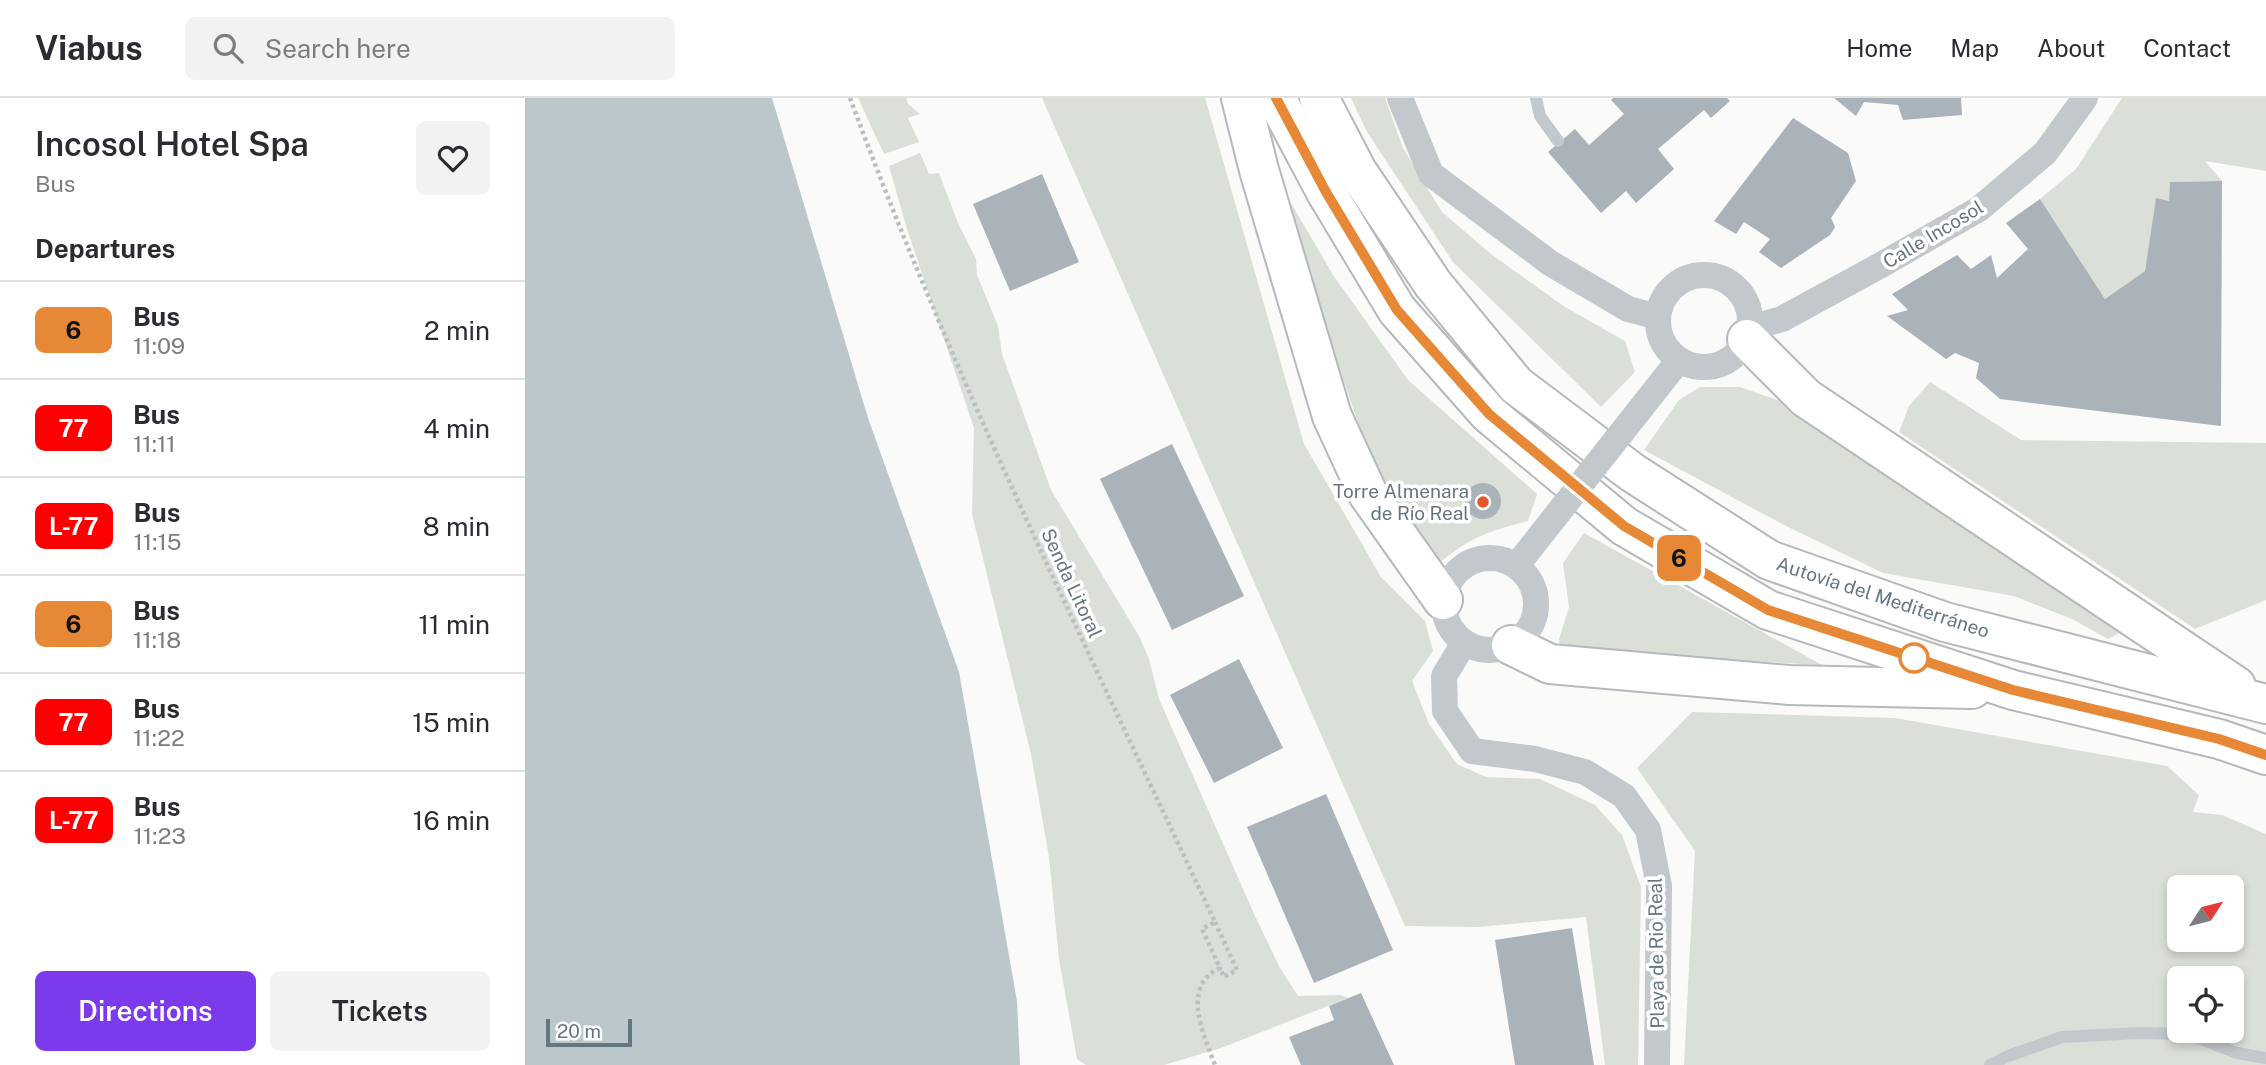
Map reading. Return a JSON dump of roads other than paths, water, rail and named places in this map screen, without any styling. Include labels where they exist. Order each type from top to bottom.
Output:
[{"type":"highway","points":[[1241,98],[1259,170],[1332,416],[1369,494],[1443,600]]},
{"type":"highway","points":[[1276,98],[1326,192],[1397,310],[1489,414],[1624,526],[1768,610],[2013,690],[2219,739],[2266,755]]},
{"type":"highway","name":"Autovía del Mediterráneo","points":[[1319,98],[1357,171],[1433,284],[1507,374],[1516,384],[1633,473],[1769,560],[1945,622],[2262,702]]},
{"type":"highway","points":[[1748,333],[1807,398],[2262,702]]},
{"type":"highway","points":[[1511,645],[1551,664],[1775,684],[2013,690]]},
{"type":"street","points":[[1400,98],[1431,174],[1550,264],[1628,309],[1658,317]]},
{"type":"street","name":"Calle Incosol","points":[[1748,333],[1782,319],[1979,209],[2045,153],[2085,98]]},
{"type":"street","points":[[1709,275],[1723,279],[1736,287],[1745,299],[1750,313],[1748,333],[1740,350],[1730,360],[1718,366],[1691,366],[1679,360],[1662,341],[1658,317],[1661,303],[1669,290],[1680,281],[1709,275]]},
{"type":"street","points":[[1517,565],[1679,360]]},
{"type":"street","points":[[1490,557],[1517,565],[1528,577],[1534,592],[1536,607],[1532,623],[1523,636],[1511,645],[1495,650],[1479,649],[1464,643],[1448,624],[1443,600],[1454,574],[1476,559],[1490,557]]},
{"type":"street","name":"Playa de Rio Real","points":[[1464,643],[1444,676],[1445,711],[1472,751],[1535,759],[1585,772],[1624,796],[1649,830],[1659,886],[1657,1065]]},
{"type":"lane","points":[[1536,98],[1540,116],[1558,141]]},
{"type":"lane","points":[[1990,1065],[2062,1037],[2139,1032],[2188,1034],[2237,1054],[2266,1058]]},
{"type":"place","name":"Torre Almenara de Río Real","points":[[1483,502]]}]
